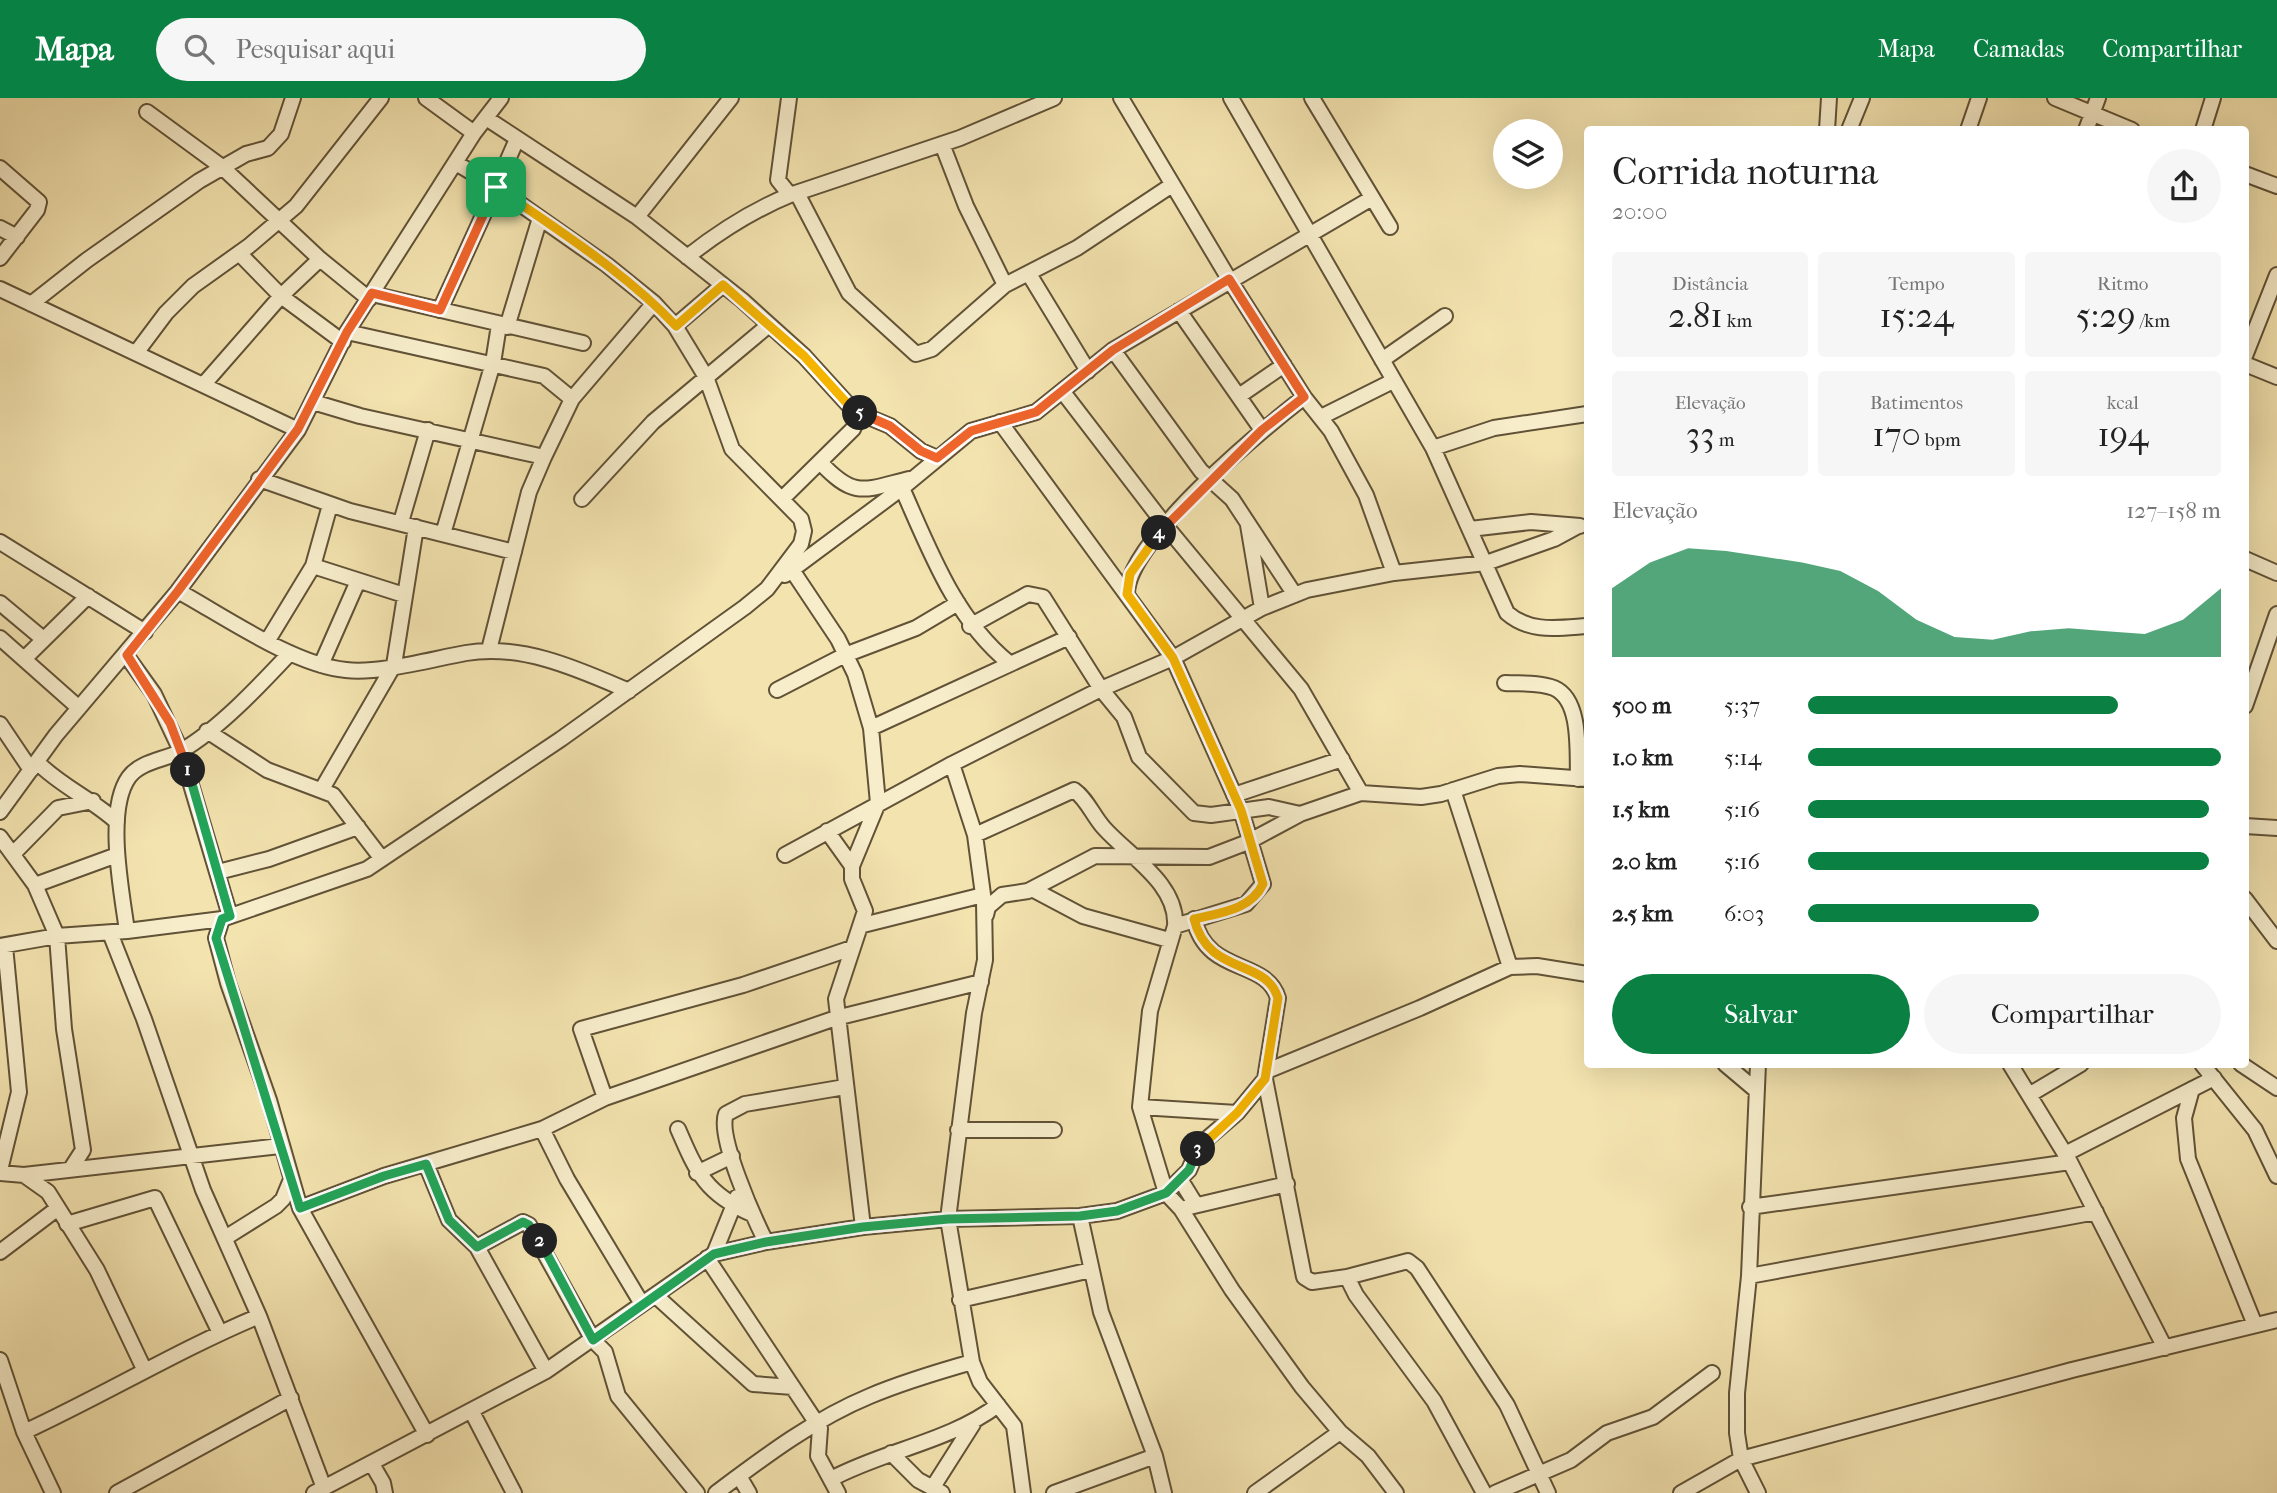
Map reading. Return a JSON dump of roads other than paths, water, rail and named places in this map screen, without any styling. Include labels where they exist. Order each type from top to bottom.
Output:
[{"type":"street","points":[[31,304],[87,260],[222,167],[246,154],[268,148],[277,141],[293,98]]},
{"type":"street","points":[[136,353],[166,313],[193,286],[280,222],[345,147],[381,98]]},
{"type":"street","points":[[426,98],[474,133]]},
{"type":"street","points":[[1,809],[79,708],[127,655],[178,591],[298,429],[345,337],[474,133],[501,98]]},
{"type":"street","points":[[637,217],[731,98]]},
{"type":"street","points":[[789,98],[778,180],[807,209],[849,293],[916,354],[932,349],[1005,285],[1077,248],[1172,185]]},
{"type":"street","points":[[687,257],[725,227],[758,208],[942,144],[1054,98]]},
{"type":"street","points":[[1121,98],[1229,279],[1304,397],[1321,417],[1366,495],[1394,573]]},
{"type":"street","points":[[1231,98],[1433,449],[1507,612],[1519,623],[1533,628],[1584,626]]},
{"type":"street","points":[[1312,98],[1390,227]]},
{"type":"street","points":[[1827,126],[1829,98]]},
{"type":"street","points":[[1851,126],[1862,98]]},
{"type":"street","points":[[1969,126],[1979,98]]},
{"type":"street","points":[[2054,98],[2123,126]]},
{"type":"street","points":[[2088,126],[2098,98]]},
{"type":"street","points":[[2204,126],[2213,98]]},
{"type":"street","points":[[147,112],[222,167],[320,259],[371,296],[583,343]]},
{"type":"street","points":[[486,118],[637,217],[723,285],[804,356],[854,411],[857,420],[853,429],[782,499]]},
{"type":"street","points":[[440,310],[517,139]]},
{"type":"street","points":[[942,144],[966,206],[1005,285]]},
{"type":"street","points":[[456,163],[540,218],[654,303],[676,326],[706,377],[727,441],[801,519],[804,531],[795,552],[766,589]]},
{"type":"street","points":[[0,168],[39,202],[37,210],[0,258]]},
{"type":"street","points":[[2249,176],[2277,186]]},
{"type":"street","points":[[807,209],[813,189]]},
{"type":"street","points":[[280,1146],[67,1168],[24,1175],[0,1171],[18,1104],[7,1062],[2,946],[57,936],[110,933],[226,918],[344,879],[382,859],[629,691],[908,482],[971,431],[1036,412],[1113,350],[1229,279],[1372,198]]},
{"type":"street","points":[[443,534],[496,345],[512,328],[521,276],[540,218]]},
{"type":"street","points":[[0,228],[17,237]]},
{"type":"street","points":[[239,253],[281,296],[345,337],[493,363],[544,376],[572,399]]},
{"type":"street","points":[[204,384],[281,296],[320,259]]},
{"type":"street","points":[[1029,274],[1088,370]]},
{"type":"street","points":[[2249,346],[2277,275]]},
{"type":"street","points":[[676,326],[723,285]]},
{"type":"street","points":[[0,289],[298,429]]},
{"type":"street","points":[[489,650],[529,492],[544,457],[572,399],[654,303]]},
{"type":"street","points":[[1179,311],[1262,430]]},
{"type":"street","points":[[1382,360],[1445,316]]},
{"type":"street","points":[[582,499],[653,422],[769,325]]},
{"type":"street","points":[[496,345],[512,328]]},
{"type":"street","points":[[1113,350],[1201,471],[1232,499],[1295,595]]},
{"type":"street","points":[[1239,396],[1284,365]]},
{"type":"street","points":[[2249,366],[2277,377]]},
{"type":"street","points":[[1321,417],[1393,381]]},
{"type":"street","points":[[553,382],[584,383]]},
{"type":"street","points":[[1063,392],[1165,525],[1301,689],[1360,793]]},
{"type":"street","points":[[1127,594],[1130,574],[1165,525],[1262,430],[1304,397]]},
{"type":"street","points":[[313,402],[360,416],[544,457]]},
{"type":"street","points":[[854,411],[890,426],[921,451],[937,458]]},
{"type":"street","points":[[1433,449],[1494,428],[1584,414]]},
{"type":"street","points":[[1000,422],[1173,658],[1241,810],[1248,842],[1263,884],[1260,891],[1230,911],[1194,919],[1172,933],[1083,916],[1032,889]]},
{"type":"street","points":[[401,522],[428,430]]},
{"type":"street","points":[[921,451],[908,482],[958,603],[970,626],[1009,663]]},
{"type":"street","points":[[820,462],[839,483],[852,488],[908,482]]},
{"type":"street","points":[[259,480],[330,505],[514,552]]},
{"type":"street","points":[[268,640],[313,566],[330,505]]},
{"type":"street","points":[[1247,520],[1262,608]]},
{"type":"street","points":[[1470,529],[1531,522],[1583,525]]},
{"type":"street","points":[[785,855],[952,764],[1101,689],[1173,658],[1262,608],[1295,595],[1394,573],[1486,564],[1554,539],[1583,525]]},
{"type":"street","points":[[322,789],[394,665],[416,527]]},
{"type":"street","points":[[0,542],[145,632]]},
{"type":"street","points":[[2249,561],[2277,573]]},
{"type":"street","points":[[313,566],[404,595]]},
{"type":"street","points":[[792,570],[845,655],[865,699],[871,728],[878,803],[852,866],[852,879],[865,911],[863,925],[839,982],[836,1018],[863,1227]]},
{"type":"street","points":[[321,665],[358,581]]},
{"type":"street","points":[[178,591],[289,653],[347,671],[489,650],[505,651],[580,670],[629,691]]},
{"type":"street","points":[[970,626],[1028,594],[1043,597],[1101,689],[1124,717],[1139,757],[1194,813],[1211,815],[1269,807],[1300,814]]},
{"type":"street","points":[[24,659],[42,638],[88,596]]},
{"type":"street","points":[[0,603],[42,638]]},
{"type":"street","points":[[777,690],[845,655],[916,628],[958,603]]},
{"type":"street","points":[[2249,694],[2277,614]]},
{"type":"street","points":[[871,728],[1069,637]]},
{"type":"street","points":[[0,638],[79,708]]},
{"type":"street","points":[[127,931],[117,855],[117,822],[128,778],[144,765],[181,751],[207,731],[263,682],[289,653]]},
{"type":"street","points":[[127,655],[154,694],[181,751],[218,872],[226,918],[216,938],[252,1058],[269,1100],[290,1182],[300,1208],[427,1435]]},
{"type":"street","points":[[985,919],[988,907],[1002,895],[1032,889],[1095,856],[1197,859],[1248,842],[1300,814],[1360,793],[1421,797],[1498,776],[1520,774],[1583,779],[1567,697],[1544,685],[1505,683]]},
{"type":"street","points":[[0,724],[34,767],[93,801],[117,822]]},
{"type":"street","points":[[207,731],[267,770],[333,795],[382,859]]},
{"type":"street","points":[[1234,794],[1342,759]]},
{"type":"street","points":[[952,764],[975,835],[985,919],[981,982],[974,1013],[948,1219],[972,1362],[979,1382],[1014,1426],[1023,1493]]},
{"type":"street","points":[[975,835],[1074,790],[1105,830],[1152,874],[1176,912],[1150,1011],[1140,1107],[1166,1193],[1189,1207],[1256,1194],[1287,1184]]},
{"type":"street","points":[[1453,790],[1510,967]]},
{"type":"street","points":[[13,854],[58,808],[93,801]]},
{"type":"street","points":[[2249,826],[2277,828]]},
{"type":"street","points":[[218,872],[269,859],[358,827]]},
{"type":"street","points":[[827,831],[852,866]]},
{"type":"street","points":[[0,837],[34,885],[57,936],[64,1029],[83,1150],[48,1192]]},
{"type":"street","points":[[34,885],[117,855]]},
{"type":"street","points":[[863,925],[984,895]]},
{"type":"street","points":[[2249,904],[2277,941]]},
{"type":"street","points":[[1194,919],[1198,935],[1215,954],[1265,978],[1276,990],[1278,998],[1266,1075],[1304,1277],[1312,1282],[1348,1277],[1408,1261],[1417,1268],[1507,1405],[1548,1493]]},
{"type":"street","points":[[110,933],[191,1155],[292,1398],[319,1491],[546,1371],[710,1256],[766,1242],[863,1227],[948,1219],[1080,1216],[1117,1211],[1166,1193],[1180,1180],[1198,1149],[1237,1113],[1266,1075],[1510,967],[1537,966],[1584,974]]},
{"type":"street","points":[[605,1098],[581,1029],[743,985],[852,948]]},
{"type":"street","points":[[300,1208],[384,1176],[542,1129],[605,1098],[836,1018],[981,982]]},
{"type":"street","points":[[1730,1068],[1757,1090]]},
{"type":"street","points":[[1758,1068],[1749,1276],[1737,1393],[1741,1459],[1758,1493]]},
{"type":"street","points":[[2012,1068],[2068,1158],[2165,1348]]},
{"type":"street","points":[[2029,1095],[2074,1068]]},
{"type":"street","points":[[1750,1207],[2068,1158],[2192,1089],[2209,1068],[2256,1130],[2277,1176]]},
{"type":"street","points":[[2247,1068],[2277,1088]]},
{"type":"street","points":[[766,1242],[741,1184],[725,1138],[723,1121],[733,1108],[845,1087]]},
{"type":"street","points":[[2192,1089],[2184,1118],[2188,1158],[2255,1325]]},
{"type":"street","points":[[1140,1107],[1237,1113]]},
{"type":"street","points":[[542,1129],[567,1179],[642,1304]]},
{"type":"street","points":[[678,1129],[697,1172],[709,1189],[734,1207],[752,1214]]},
{"type":"street","points":[[958,1130],[1054,1130]]},
{"type":"street","points":[[697,1172],[732,1156]]},
{"type":"street","points":[[426,1164],[449,1220],[477,1247],[546,1371]]},
{"type":"street","points":[[24,1175],[48,1192],[58,1208],[106,1287],[144,1369]]},
{"type":"street","points":[[1180,1180],[1189,1207],[1240,1301],[1302,1387],[1340,1432],[1368,1456],[1396,1493]]},
{"type":"street","points":[[225,1238],[276,1206],[283,1199],[290,1182]]},
{"type":"street","points":[[710,1256],[734,1207],[741,1184]]},
{"type":"street","points":[[67,1224],[155,1198],[220,1333]]},
{"type":"street","points":[[0,1252],[58,1208]]},
{"type":"street","points":[[1749,1276],[2096,1212]]},
{"type":"street","points":[[1080,1216],[1101,1312],[1155,1456],[1164,1493]]},
{"type":"street","points":[[477,1247],[526,1223],[538,1237],[593,1340],[605,1352],[618,1396],[697,1493]]},
{"type":"street","points":[[710,1256],[818,1424],[818,1457],[838,1493]]},
{"type":"street","points":[[960,1300],[1091,1270]]},
{"type":"street","points":[[1348,1277],[1356,1295],[1434,1401],[1484,1493]]},
{"type":"street","points":[[655,1295],[753,1384],[793,1387]]},
{"type":"street","points":[[24,1432],[112,1391],[144,1369],[259,1316]]},
{"type":"street","points":[[1681,1493],[1741,1459],[2072,1370],[2277,1320]]},
{"type":"street","points":[[0,1360],[24,1432],[53,1493]]},
{"type":"street","points":[[716,1493],[818,1424],[869,1397],[972,1362]]},
{"type":"street","points":[[1496,1493],[1571,1460],[1608,1433],[1653,1417],[1712,1373]]},
{"type":"street","points":[[117,1493],[292,1398]]},
{"type":"street","points":[[831,1479],[859,1464],[973,1424],[998,1405]]},
{"type":"street","points":[[472,1412],[514,1493]]},
{"type":"street","points":[[891,1453],[912,1475],[938,1490],[973,1424]]},
{"type":"street","points":[[1255,1493],[1340,1432]]},
{"type":"street","points":[[1054,1493],[1155,1456]]},
{"type":"street","points":[[372,1464],[383,1483],[385,1493]]},
{"type":"street","points":[[739,1476],[749,1493]]}]
